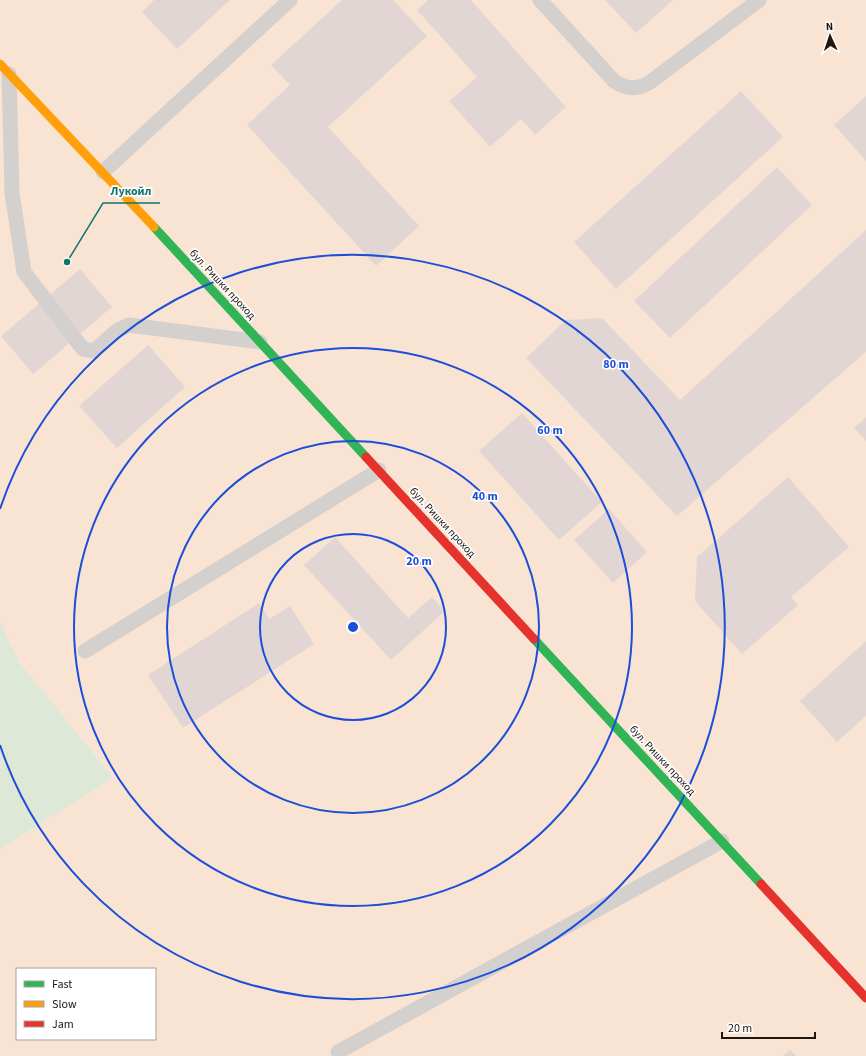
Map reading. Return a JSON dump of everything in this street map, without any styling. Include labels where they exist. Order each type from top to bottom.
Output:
[{"type":"main road","name":"бул. Ришки проход","points":[[4,69],[104,172],[866,998]]},
{"type":"lane","points":[[104,172],[290,0]]},
{"type":"lane","points":[[540,0],[614,81],[628,88],[635,89],[650,83],[759,0]]},
{"type":"lane","points":[[4,69],[12,193],[24,272],[83,349],[94,351],[118,330],[129,325],[260,342]]},
{"type":"lane","points":[[85,651],[379,470]]},
{"type":"lane","points":[[338,1052],[722,841]]},
{"type":"shaded area","points":[[0,0],[866,0],[866,1056],[0,1056],[0,849],[113,778],[20,663],[0,621]]},
{"type":"green space","points":[[0,621],[20,663],[113,778],[0,849]]},
{"type":"building","points":[[154,0],[230,0],[177,49],[142,12]]},
{"type":"building","points":[[342,0],[393,0],[427,36],[328,127],[419,226],[376,266],[247,125],[290,85],[271,65]]},
{"type":"building","points":[[428,0],[471,0],[566,107],[535,135],[521,119],[490,147],[449,101],[477,77],[417,10]]},
{"type":"building","points":[[605,0],[673,0],[636,33]]},
{"type":"building","points":[[741,91],[783,137],[616,289],[574,242]]},
{"type":"building","points":[[866,96],[866,161],[834,125]]},
{"type":"building","points":[[777,167],[812,205],[670,338],[634,301]]},
{"type":"building","points":[[866,230],[866,352],[677,516],[526,358],[566,320],[602,318],[680,400]]},
{"type":"building","points":[[80,269],[112,307],[33,374],[1,336]]},
{"type":"building","points":[[148,345],[185,387],[117,448],[79,406]]},
{"type":"building","points":[[522,413],[602,502],[559,540],[479,451]]},
{"type":"building","points":[[866,417],[866,441],[854,428]]},
{"type":"building","points":[[788,477],[849,547],[791,597],[798,605],[742,654],[695,601],[697,557]]},
{"type":"building","points":[[609,509],[647,552],[613,583],[574,540]]},
{"type":"building","points":[[335,537],[408,618],[432,597],[445,611],[391,660],[304,565]]},
{"type":"building","points":[[259,603],[269,619],[290,606],[314,644],[183,728],[148,675]]},
{"type":"building","points":[[866,641],[866,716],[837,742],[800,701]]},
{"type":"building","points":[[790,1050],[796,1056],[783,1056]]},
{"type":"traffic: fast","points":[[154,227],[366,457]]},
{"type":"traffic: fast","points":[[534,639],[761,884]]},
{"type":"traffic: slow","points":[[0,64],[154,227]]},
{"type":"traffic: jam","points":[[366,457],[534,639]]},
{"type":"traffic: jam","points":[[761,884],[866,998]]},
{"type":"place","name":"Лукойл","points":[[67,262]]}]
